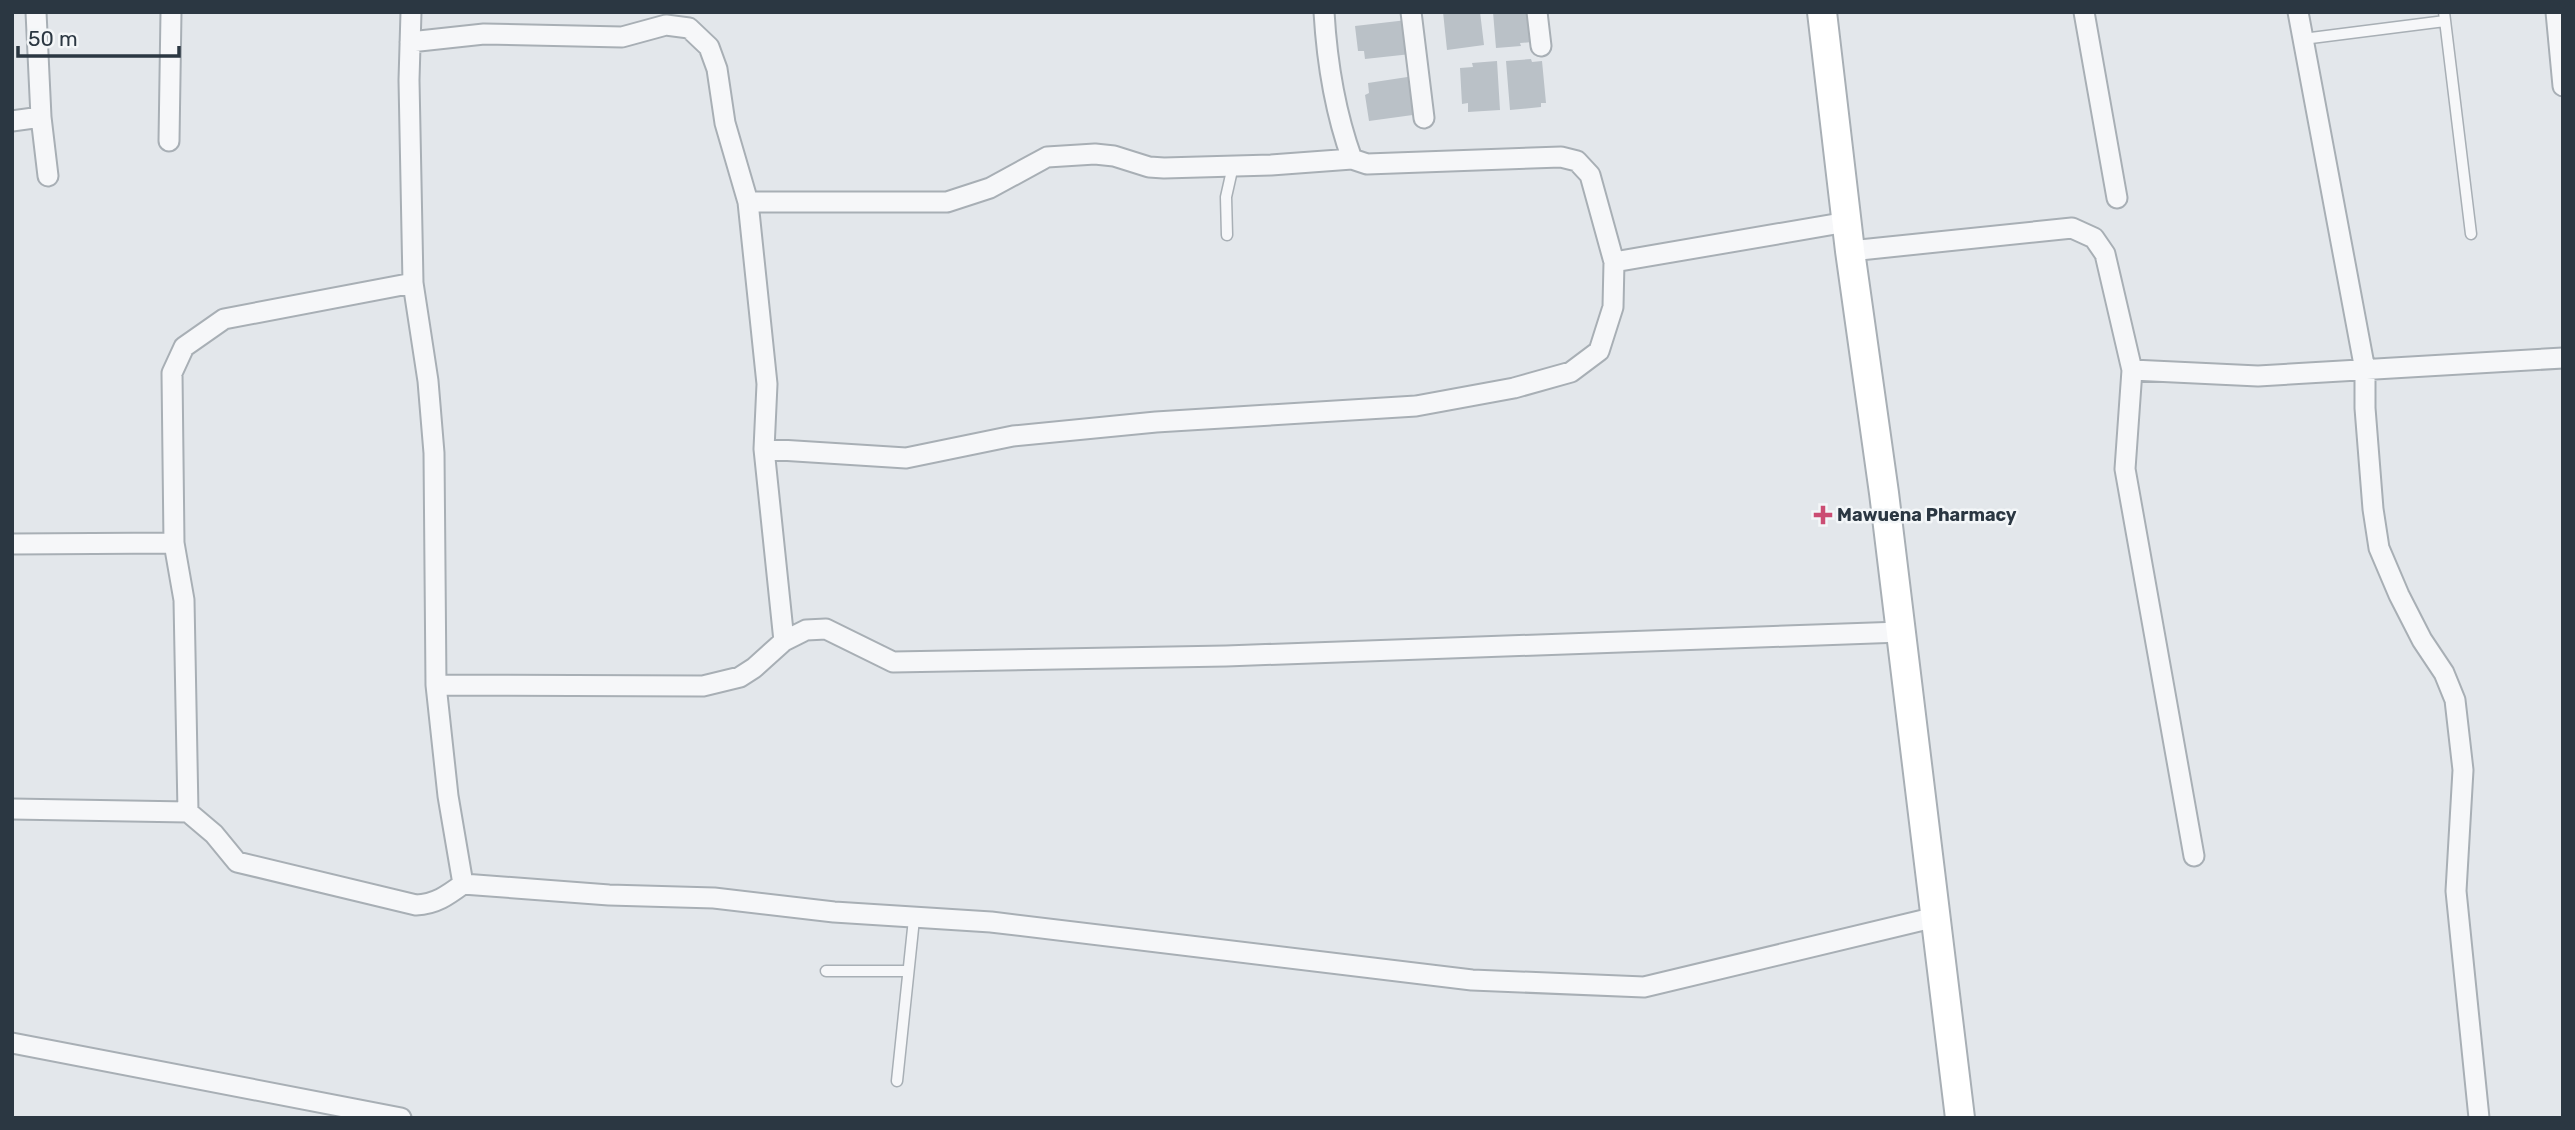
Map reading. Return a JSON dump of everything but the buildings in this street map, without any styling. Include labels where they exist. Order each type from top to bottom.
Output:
[{"type":"main road","points":[[1822,12],[1960,1118]]},
{"type":"street","points":[[36,12],[41,117],[48,176]]},
{"type":"street","points":[[169,141],[172,12]]},
{"type":"street","points":[[411,12],[409,80],[413,283],[428,381],[433,453],[436,685],[448,796],[463,884]]},
{"type":"street","points":[[1324,12],[1327,52],[1341,128],[1352,159]]},
{"type":"street","points":[[1411,12],[1424,118]]},
{"type":"street","points":[[1537,12],[1541,46]]},
{"type":"street","points":[[2084,12],[2117,198]]},
{"type":"street","points":[[2298,12],[2365,370],[2367,436],[2379,548],[2405,606],[2422,640],[2444,673],[2455,700],[2463,770],[2456,891],[2479,1118]]},
{"type":"street","points":[[2556,12],[2563,86]]},
{"type":"street","points":[[411,42],[484,34],[622,37],[666,25],[689,28],[709,47],[717,69],[725,124],[748,202],[767,384],[764,449],[784,641]]},
{"type":"street","points":[[12,121],[41,117]]},
{"type":"street","points":[[748,202],[947,202],[990,188],[1047,157],[1095,154],[1157,167],[1233,166],[1352,159],[1367,164],[1561,157],[1577,161],[1590,175],[1614,262],[1613,307],[1599,351],[1571,372],[1514,388],[1416,406],[1156,422],[1013,436],[906,458],[764,449]]},
{"type":"street","points":[[1614,262],[1847,222]]},
{"type":"street","points":[[1850,251],[2073,228],[2094,238],[2105,254],[2132,370],[2125,469],[2194,856]]},
{"type":"street","points":[[188,812],[184,600],[174,543],[172,373],[184,347],[224,319],[413,283]]},
{"type":"street","points":[[2132,370],[2258,376],[2563,358]]},
{"type":"street","points":[[12,544],[174,543]]},
{"type":"street","points":[[436,685],[703,686],[740,677],[784,641],[806,631],[826,629],[893,662],[1226,656],[1901,632]]},
{"type":"street","points":[[12,809],[188,812],[214,834],[237,862],[416,905],[442,899],[463,884],[609,895],[714,898],[915,919],[1004,924],[1472,980],[1644,987],[1936,917]]},
{"type":"street","points":[[12,1043],[401,1118]]},
{"type":"lane","points":[[2303,39],[2445,16],[2471,234]]},
{"type":"lane","points":[[1227,235],[1226,197],[1233,166]]},
{"type":"lane","points":[[897,1081],[915,919]]},
{"type":"lane","points":[[827,971],[908,971]]},
{"type":"place","name":"Mawuena Pharmacy","points":[[1823,515]]}]
